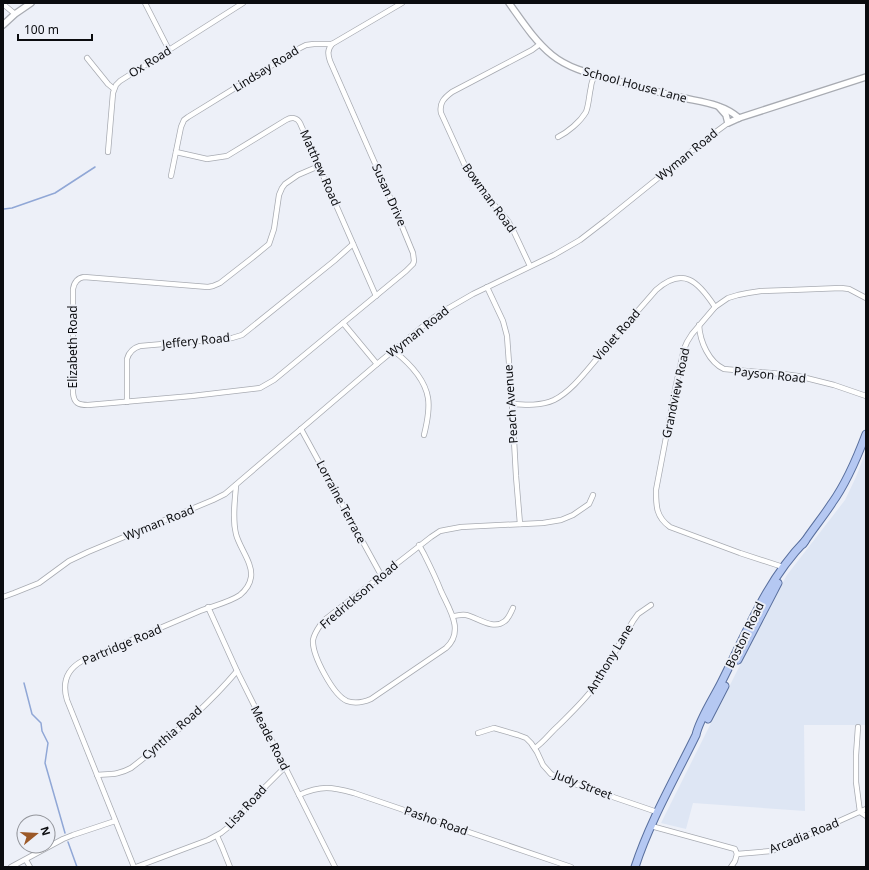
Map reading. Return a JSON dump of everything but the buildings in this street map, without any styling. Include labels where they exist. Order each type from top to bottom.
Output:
[{"type":"main road","name":"Boston Road","points":[[696,735],[702,730],[786,568],[842,487],[853,467],[866,434]]},
{"type":"main road","name":"Boston Road","points":[[635,867],[644,841],[657,812],[763,598],[783,567],[805,541]]},
{"type":"street","points":[[3,25],[15,14],[31,3]]},
{"type":"street","points":[[145,3],[169,50]]},
{"type":"street","name":"Ox Road","points":[[114,89],[120,81],[243,3]]},
{"type":"street","name":"Lindsay Road","points":[[171,176],[181,127],[184,120],[188,117],[300,48],[306,45],[314,44],[332,44],[402,3]]},
{"type":"street","name":"School House Lane","points":[[509,3],[540,44],[552,55],[563,62],[594,75],[651,91],[717,105],[729,110],[739,118]]},
{"type":"street","points":[[3,4],[15,14]]},
{"type":"street","name":"Susan Drive","points":[[332,44],[328,50],[330,61],[395,208],[409,241],[414,258],[411,267],[343,323]]},
{"type":"street","name":"Bowman Road","points":[[530,266],[508,221],[473,180],[467,170],[441,113],[440,106],[443,99],[452,92],[532,50],[540,44]]},
{"type":"street","points":[[87,58],[108,84],[114,89],[108,152]]},
{"type":"street","points":[[558,137],[571,128],[586,111],[594,75]]},
{"type":"street","name":"Wyman Road","points":[[3,597],[39,582],[69,561],[88,552],[225,494],[433,318],[473,294],[554,255],[588,234],[708,137],[728,123],[739,118],[866,77]]},
{"type":"street","points":[[717,105],[726,115],[728,123]]},
{"type":"street","name":"Matthew Road","points":[[176,152],[207,159],[227,156],[286,120],[293,118],[297,119],[376,296]]},
{"type":"street","name":"Elizabeth Road","points":[[319,166],[285,184],[279,195],[274,229],[268,244],[220,284],[208,287],[84,277],[81,277],[75,281],[73,289],[74,399],[78,404],[88,406],[224,393],[260,388],[274,380],[343,323]]},
{"type":"street","name":"Jeffery Road","points":[[127,402],[127,359],[132,350],[140,346],[232,338],[242,335],[353,244]]},
{"type":"street","name":"Violet Road","points":[[512,404],[523,405],[543,403],[553,400],[566,392],[656,290],[667,282],[679,278],[689,280],[700,286],[715,307]]},
{"type":"street","name":"Peach Avenue","points":[[487,287],[503,321],[507,336],[520,524]]},
{"type":"street","name":"Grandview Road","points":[[783,567],[670,527],[661,519],[656,504],[658,482],[682,358],[687,342],[699,325],[715,307],[728,298],[761,291],[841,288],[849,289],[866,298]]},
{"type":"street","points":[[343,323],[377,364]]},
{"type":"street","name":"Payson Road","points":[[699,325],[701,340],[714,362],[719,367],[724,369],[798,376],[834,385],[866,396]]},
{"type":"street","points":[[394,351],[402,357],[426,390],[428,405],[424,435]]},
{"type":"street","name":"Lorraine Terrace","points":[[302,429],[381,575]]},
{"type":"street","name":"Partridge Road","points":[[135,867],[115,821],[65,693],[65,681],[69,672],[76,665],[85,660],[229,600],[244,592],[251,573],[250,566],[238,541],[236,531],[236,485]]},
{"type":"street","name":"Fredrickson Road","points":[[419,545],[453,616],[455,633],[451,643],[446,648],[371,699],[363,702],[348,701],[341,697],[328,679],[315,653],[313,644],[314,638],[323,621],[419,545],[435,534],[450,528],[543,523],[561,520],[573,515],[589,504],[593,495]]},
{"type":"street","name":"Anthony Lane","points":[[535,748],[541,744],[590,693],[633,621],[638,614],[651,605]]},
{"type":"street","name":"Meade Road","points":[[208,608],[237,672],[336,867]]},
{"type":"street","points":[[453,616],[464,615],[489,624],[497,625],[506,620],[513,608]]},
{"type":"street","name":"Cynthia Road","points":[[97,775],[122,773],[131,768],[178,730],[237,672]]},
{"type":"street","points":[[858,727],[856,782],[860,812],[866,816]]},
{"type":"street","name":"Judy Street","points":[[478,732],[494,728],[526,738],[535,748],[544,767],[555,777],[657,812]]},
{"type":"street","name":"Lisa Road","points":[[135,867],[217,836],[231,825],[285,767]]},
{"type":"street","name":"Pasho Road","points":[[299,795],[324,787],[344,790],[571,867]]},
{"type":"street","name":"Arcadia Road","points":[[737,854],[772,851],[866,809]]},
{"type":"street","points":[[11,867],[63,839],[115,821]]},
{"type":"street","points":[[651,826],[735,849],[737,854],[732,867]]},
{"type":"street","points":[[217,836],[230,867]]},
{"type":"street","points":[[26,860],[30,867]]},
{"type":"shaded area","points":[[866,451],[866,725],[804,725],[805,811],[693,803],[686,829],[661,823],[771,603],[787,575],[845,500]]},
{"type":"waterway","points":[[4,209],[12,208],[55,193],[95,167]]},
{"type":"waterway","points":[[24,683],[32,714],[41,723],[42,731],[48,743],[45,763],[65,833]]},
{"type":"waterway","points":[[68,842],[77,867]]}]
